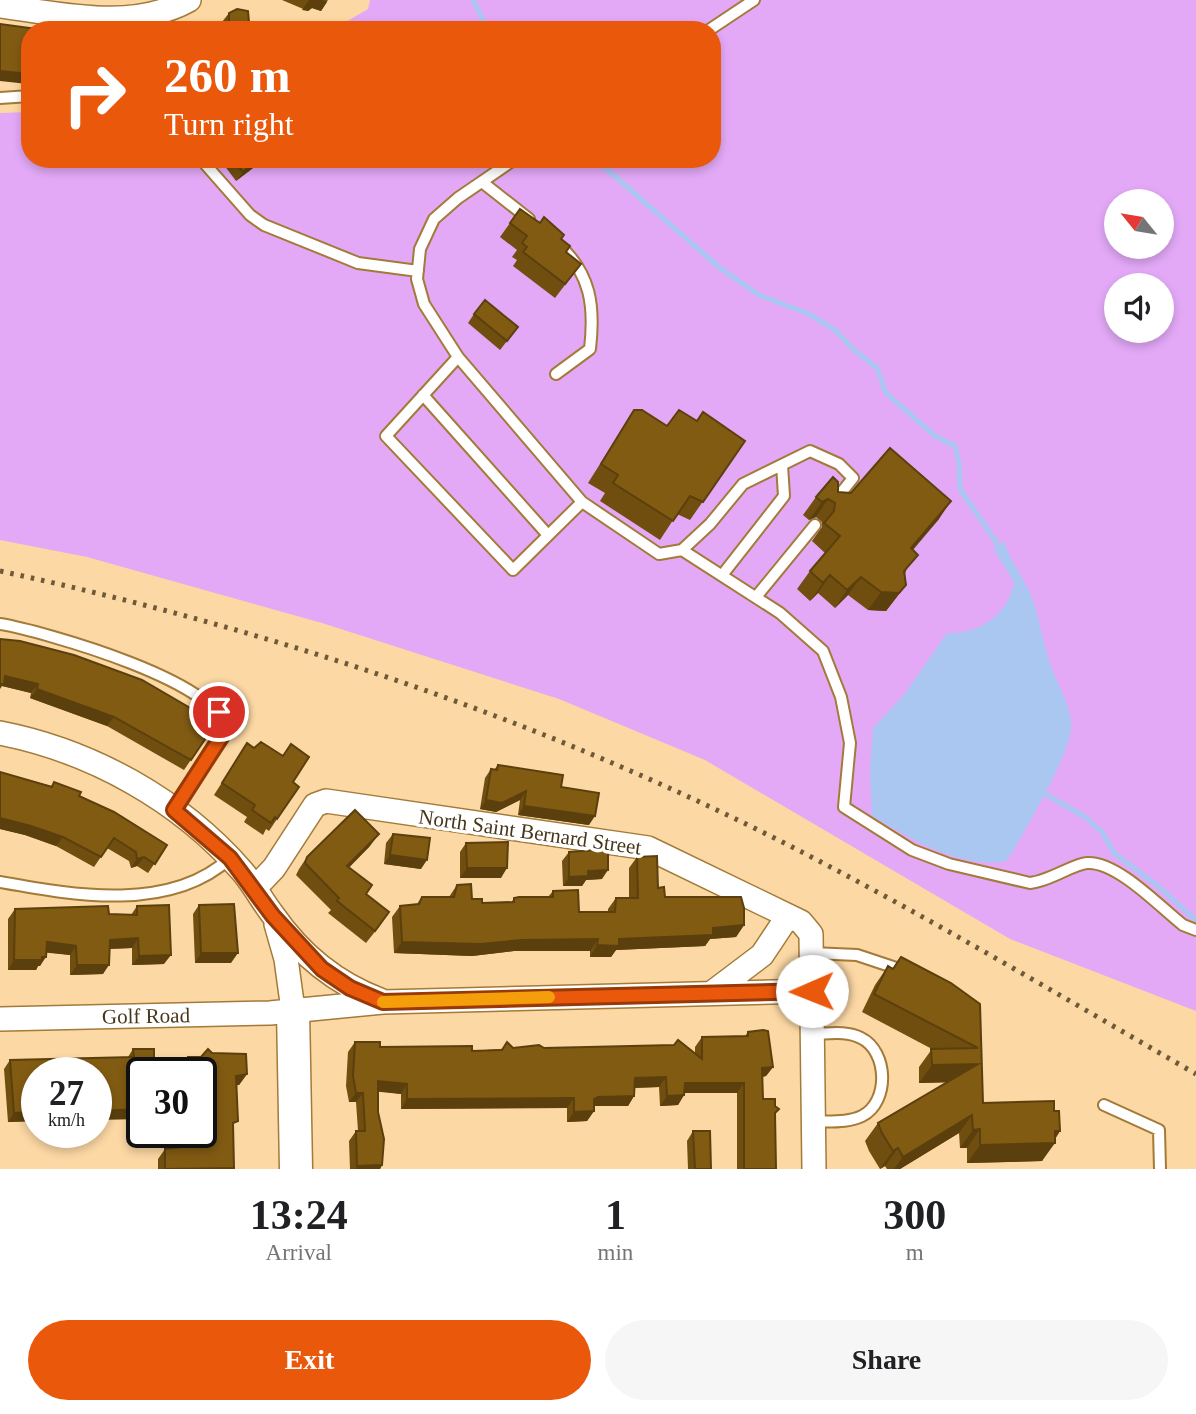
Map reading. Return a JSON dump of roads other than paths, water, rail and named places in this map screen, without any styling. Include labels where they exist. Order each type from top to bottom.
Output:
[{"type":"street","points":[[0,6],[113,19],[159,13],[189,0]]},
{"type":"street","points":[[0,733],[60,749],[104,767],[174,810],[230,858],[255,888],[273,916],[332,977],[383,1002]]},
{"type":"street","name":"North Saint Bernard Street","points":[[255,888],[274,868],[312,810],[326,801],[648,848],[788,916],[808,929],[812,953],[814,1169]]},
{"type":"street","points":[[273,916],[286,959],[293,1010],[296,1169]]},
{"type":"street","points":[[713,993],[753,965],[771,944],[788,916]]},
{"type":"street","name":"Golf Road","points":[[0,1019],[293,1010],[383,1002],[812,991]]},
{"type":"lane","points":[[721,22],[754,0]]},
{"type":"lane","points":[[0,98],[21,97]]},
{"type":"lane","points":[[208,168],[250,215],[264,225],[358,263],[418,271]]},
{"type":"lane","points":[[502,168],[434,219],[420,249],[418,271],[424,304],[458,357],[582,502],[659,554],[682,550],[710,524],[743,484],[810,451],[839,464],[853,478],[831,505]]},
{"type":"lane","points":[[482,182],[572,256],[585,276],[592,295],[590,349],[556,374]]},
{"type":"lane","points":[[458,357],[386,436],[513,570],[582,502]]},
{"type":"lane","points":[[422,395],[547,534]]},
{"type":"lane","points":[[723,574],[784,496],[782,465]]},
{"type":"lane","points":[[756,597],[815,525]]},
{"type":"lane","points":[[682,550],[756,597],[822,650],[842,697],[850,743],[845,807],[912,850],[949,864],[1030,883],[1044,881],[1084,863],[1108,868],[1123,876],[1183,925],[1196,930]]},
{"type":"lane","points":[[0,624],[65,639],[113,655],[166,680],[219,712],[225,723],[223,734],[174,810]]},
{"type":"lane","points":[[0,881],[83,896],[155,891],[210,876],[230,858]]},
{"type":"lane","points":[[812,953],[858,955],[899,968],[919,979]]},
{"type":"lane","points":[[812,1034],[845,1033],[863,1038],[879,1058],[881,1083],[877,1101],[863,1115],[813,1122]]},
{"type":"lane","points":[[1104,1105],[1159,1130],[1160,1169]]},
{"type":"water","points":[[1005,541],[1032,598],[1048,658],[1071,721],[1070,733],[1058,768],[1012,853],[1004,862],[985,862],[951,856],[872,816],[870,770],[873,728],[904,695],[947,633],[959,633],[981,626],[999,613],[1006,604],[1014,582],[993,548]]},
{"type":"waterway","points":[[473,0],[484,21]]},
{"type":"waterway","points":[[605,168],[720,268],[759,295],[809,314],[835,330],[877,368],[886,393],[935,436],[955,446],[960,489],[1001,549]]},
{"type":"waterway","points":[[1040,791],[1085,817],[1102,832],[1114,853],[1158,886],[1196,920]]},
{"type":"railway","points":[[0,571],[205,621],[307,651],[507,720],[605,760],[701,803],[847,876],[998,959],[1196,1074]]}]
